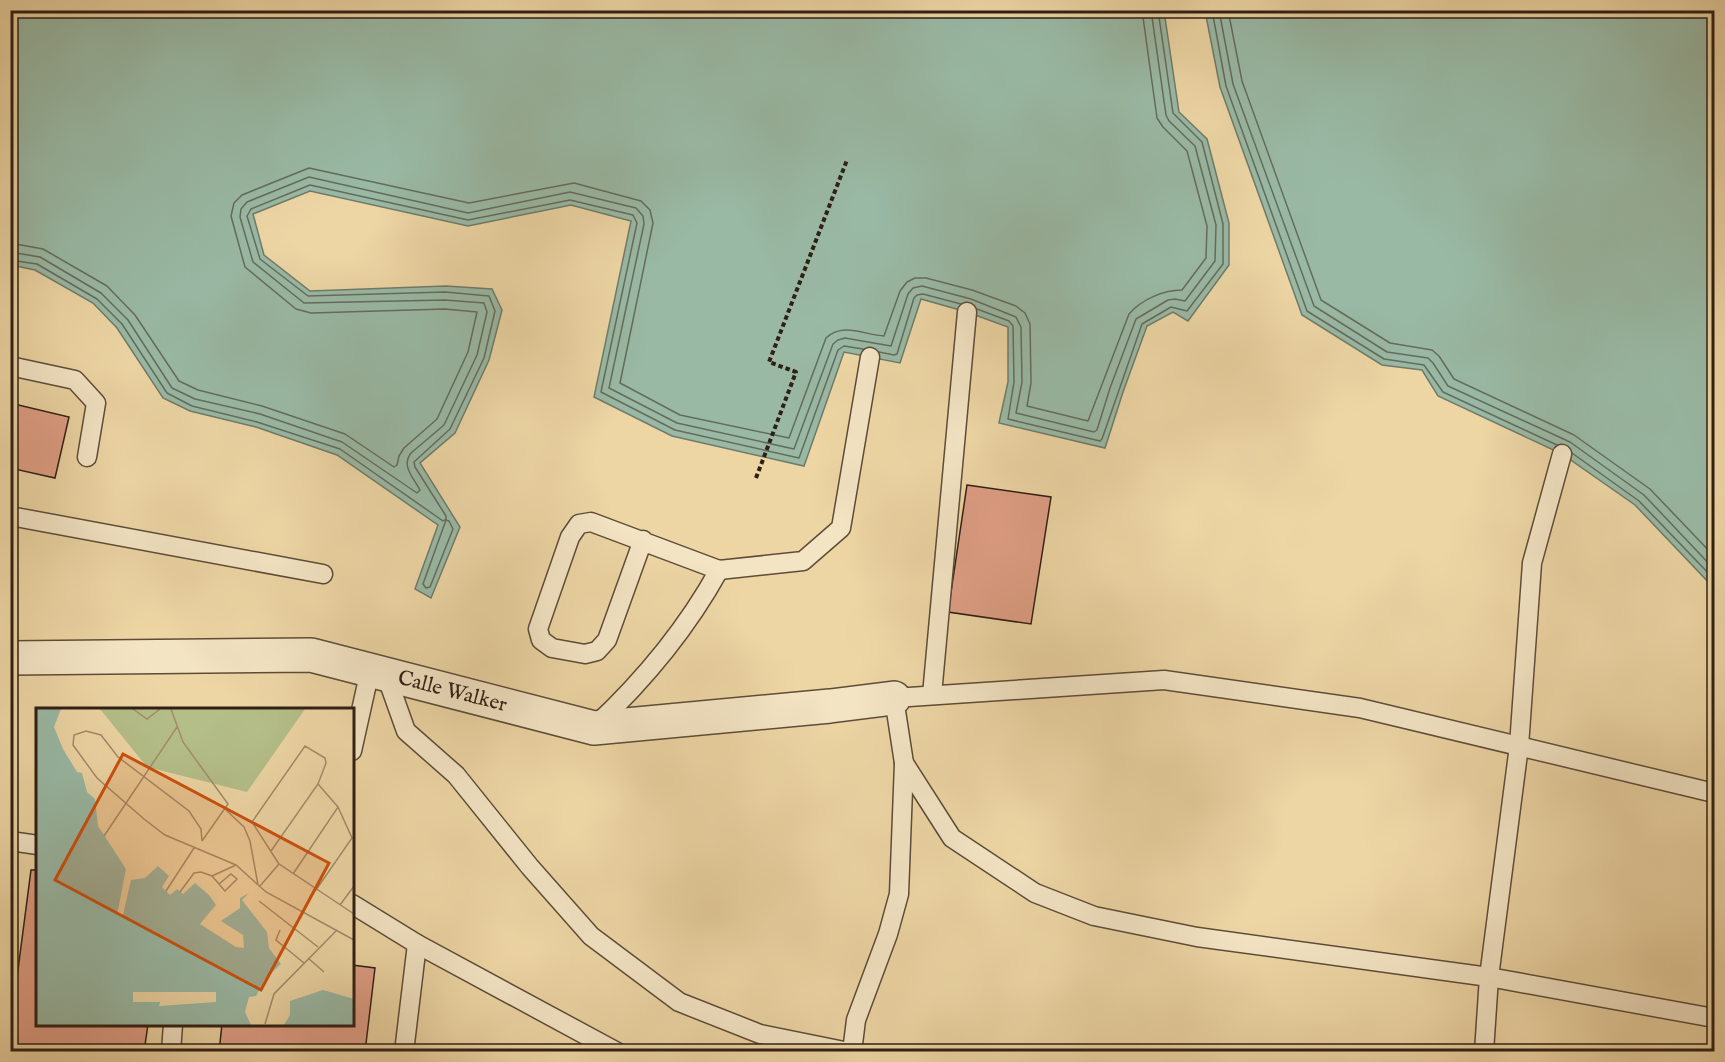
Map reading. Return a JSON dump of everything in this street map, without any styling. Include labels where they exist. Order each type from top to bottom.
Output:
[{"type":"street","name":"Calle Walker","points":[[10,658],[311,655],[594,728],[894,698]]},
{"type":"lane","points":[[932,695],[967,312]]},
{"type":"lane","points":[[643,540],[607,640],[597,651],[585,654],[552,648],[541,640],[538,629],[570,537],[579,524],[591,522],[643,540],[719,570],[803,561],[841,528],[870,357]]},
{"type":"lane","points":[[10,366],[75,380],[96,403],[87,457]]},
{"type":"lane","points":[[1484,1052],[1489,977],[1519,746],[1532,563],[1562,454]]},
{"type":"lane","points":[[10,516],[323,574]]},
{"type":"lane","points":[[594,728],[640,682],[704,597],[719,570]]},
{"type":"lane","points":[[378,672],[406,731],[456,775],[530,867],[591,936],[679,1002],[760,1034],[851,1052],[856,1020],[888,934],[899,894],[904,763],[894,698],[1164,680],[1360,708],[1714,793]]},
{"type":"lane","points":[[354,745],[378,672]]},
{"type":"lane","points":[[904,763],[952,838],[1035,893],[1094,916],[1197,937],[1489,977],[1714,1018]]},
{"type":"lane","points":[[10,841],[36,845]]},
{"type":"lane","points":[[354,905],[417,944],[616,1052]]},
{"type":"lane","points":[[404,1052],[417,944]]},
{"type":"lane","points":[[171,1052],[173,1026]]},
{"type":"path","points":[[756,478],[796,372],[769,362],[847,160]]},
{"type":"water","points":[[10,11],[1164,11],[1179,112],[1207,139],[1229,223],[1229,265],[1188,321],[1173,312],[1147,326],[1105,448],[999,423],[1008,382],[1008,327],[921,299],[900,363],[844,352],[804,466],[672,436],[594,397],[631,221],[571,205],[468,226],[310,191],[253,214],[264,255],[310,291],[446,286],[492,289],[502,310],[489,360],[455,433],[420,463],[460,527],[431,598],[415,589],[438,525],[337,455],[256,427],[190,411],[163,398],[117,328],[93,303],[35,270],[11,265]]},
{"type":"water","points":[[1205,11],[1714,11],[1714,588],[1635,505],[1562,454],[1438,396],[1422,370],[1382,365],[1302,315],[1220,87]]},
{"type":"building","points":[[10,403],[69,417],[55,478],[10,468]]},
{"type":"building","points":[[967,485],[1051,497],[1031,624],[948,612]]},
{"type":"building","points":[[31,870],[36,870],[36,1026],[148,1026],[144,1052],[10,1052],[10,1031]]},
{"type":"building","points":[[354,965],[375,968],[365,1052],[219,1052],[222,1026],[354,1026]]}]
